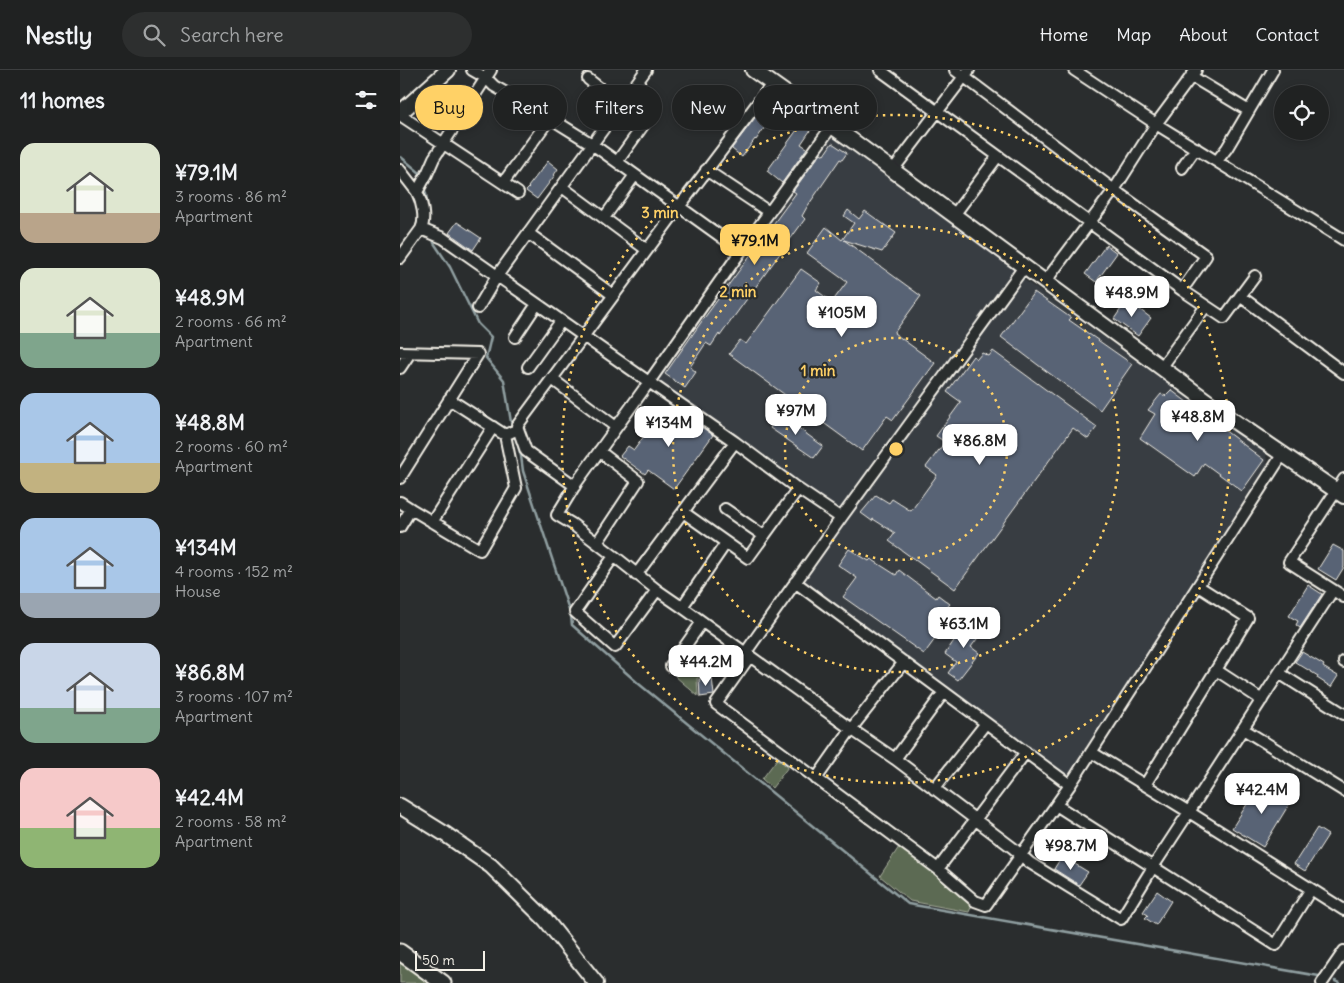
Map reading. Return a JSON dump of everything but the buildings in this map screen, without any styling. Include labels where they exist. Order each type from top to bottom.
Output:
[{"type":"main road","points":[[400,952],[443,983]]},
{"type":"street","points":[[448,70],[400,114],[518,193]]},
{"type":"street","points":[[418,190],[443,143],[489,74],[472,70]]},
{"type":"street","points":[[636,85],[646,70]]},
{"type":"street","points":[[575,486],[526,452],[517,426],[678,207],[772,84],[753,70]]},
{"type":"street","points":[[880,70],[1182,290],[1224,318],[1255,276]]},
{"type":"street","points":[[955,70],[966,73],[1114,190],[1206,256],[1182,290]]},
{"type":"street","points":[[1074,70],[1156,124],[1344,240]]},
{"type":"street","points":[[1217,161],[1250,111],[1273,70]]},
{"type":"street","points":[[893,170],[966,73]]},
{"type":"street","points":[[1045,282],[1114,190],[1156,124],[1194,73],[1250,111]]},
{"type":"street","points":[[588,79],[597,85]]},
{"type":"street","points":[[567,129],[592,144],[741,252]]},
{"type":"street","points":[[503,183],[541,130]]},
{"type":"street","points":[[478,308],[497,276],[603,130]]},
{"type":"street","points":[[617,162],[640,130]]},
{"type":"street","points":[[829,130],[599,451],[557,515],[572,524],[636,575],[895,759],[1030,863],[1121,919],[1333,590]]},
{"type":"street","points":[[838,130],[1282,455],[1342,489],[1289,562],[1344,597]]},
{"type":"street","points":[[1182,168],[1196,148]]},
{"type":"street","points":[[954,216],[998,156]]},
{"type":"street","points":[[400,170],[418,190],[421,200],[423,224],[428,232],[443,238],[841,518]]},
{"type":"street","points":[[706,170],[769,212]]},
{"type":"street","points":[[604,218],[635,175]]},
{"type":"street","points":[[562,186],[647,250]]},
{"type":"street","points":[[402,252],[428,232]]},
{"type":"street","points":[[528,233],[614,295]]},
{"type":"street","points":[[1024,267],[795,582],[716,704],[938,869],[975,902],[986,905],[1022,855],[1070,785],[1282,455]]},
{"type":"street","points":[[1240,296],[1344,373]]},
{"type":"street","points":[[515,337],[537,304]]},
{"type":"street","points":[[1161,368],[1206,306]]},
{"type":"street","points":[[528,367],[561,320]]},
{"type":"street","points":[[400,368],[405,353],[478,354],[400,478]]},
{"type":"street","points":[[552,379],[616,427]]},
{"type":"street","points":[[400,502],[480,550],[516,488],[506,435],[450,399]]},
{"type":"street","points":[[432,522],[493,427]]},
{"type":"street","points":[[506,435],[518,429]]},
{"type":"street","points":[[636,575],[735,442]]},
{"type":"street","points":[[597,543],[638,481],[599,451]]},
{"type":"street","points":[[683,512],[748,558],[798,489]]},
{"type":"street","points":[[400,527],[411,509]]},
{"type":"street","points":[[725,509],[764,536]]},
{"type":"street","points":[[682,607],[726,543]]},
{"type":"street","points":[[614,556],[575,612],[615,647],[657,590]]},
{"type":"street","points":[[795,582],[1070,785]]},
{"type":"street","points":[[1145,785],[1248,618],[1198,586]]},
{"type":"street","points":[[671,666],[702,622]]},
{"type":"street","points":[[816,779],[904,662]]},
{"type":"street","points":[[1216,670],[1262,700]]},
{"type":"street","points":[[1279,674],[1344,714]]},
{"type":"street","points":[[895,759],[944,692]]},
{"type":"street","points":[[934,789],[986,722]]},
{"type":"street","points":[[1243,728],[1344,791]]},
{"type":"street","points":[[938,869],[1026,752]]},
{"type":"street","points":[[1091,752],[1344,910]]},
{"type":"street","points":[[1056,805],[1276,945],[1311,890]]},
{"type":"street","points":[[400,806],[491,866],[545,918],[596,983]]},
{"type":"street","points":[[1322,983],[1344,952]]},
{"type":"shaded area","points":[[831,136],[1015,269],[839,511],[655,378]]},
{"type":"shaded area","points":[[1023,279],[1266,454],[1267,465],[1068,775],[803,582]]},
{"type":"green space","points":[[687,658],[711,676],[697,678],[698,696],[675,676]]},
{"type":"green space","points":[[777,759],[788,767],[772,788],[762,779]]},
{"type":"green space","points":[[899,847],[940,876],[960,897],[972,905],[969,912],[910,901],[880,876]]},
{"type":"green space","points":[[400,960],[431,983],[400,983]]},
{"type":"waterway","points":[[401,157],[420,173],[421,177]]},
{"type":"waterway","points":[[424,187],[428,211]]},
{"type":"waterway","points":[[433,238],[434,243],[450,267],[478,324],[491,337],[486,358],[504,380],[512,428]]},
{"type":"waterway","points":[[514,433],[521,456],[523,471],[571,616],[572,625],[639,684],[908,904],[1319,976]]},
{"type":"waterway","points":[[1335,981],[1340,983]]}]
